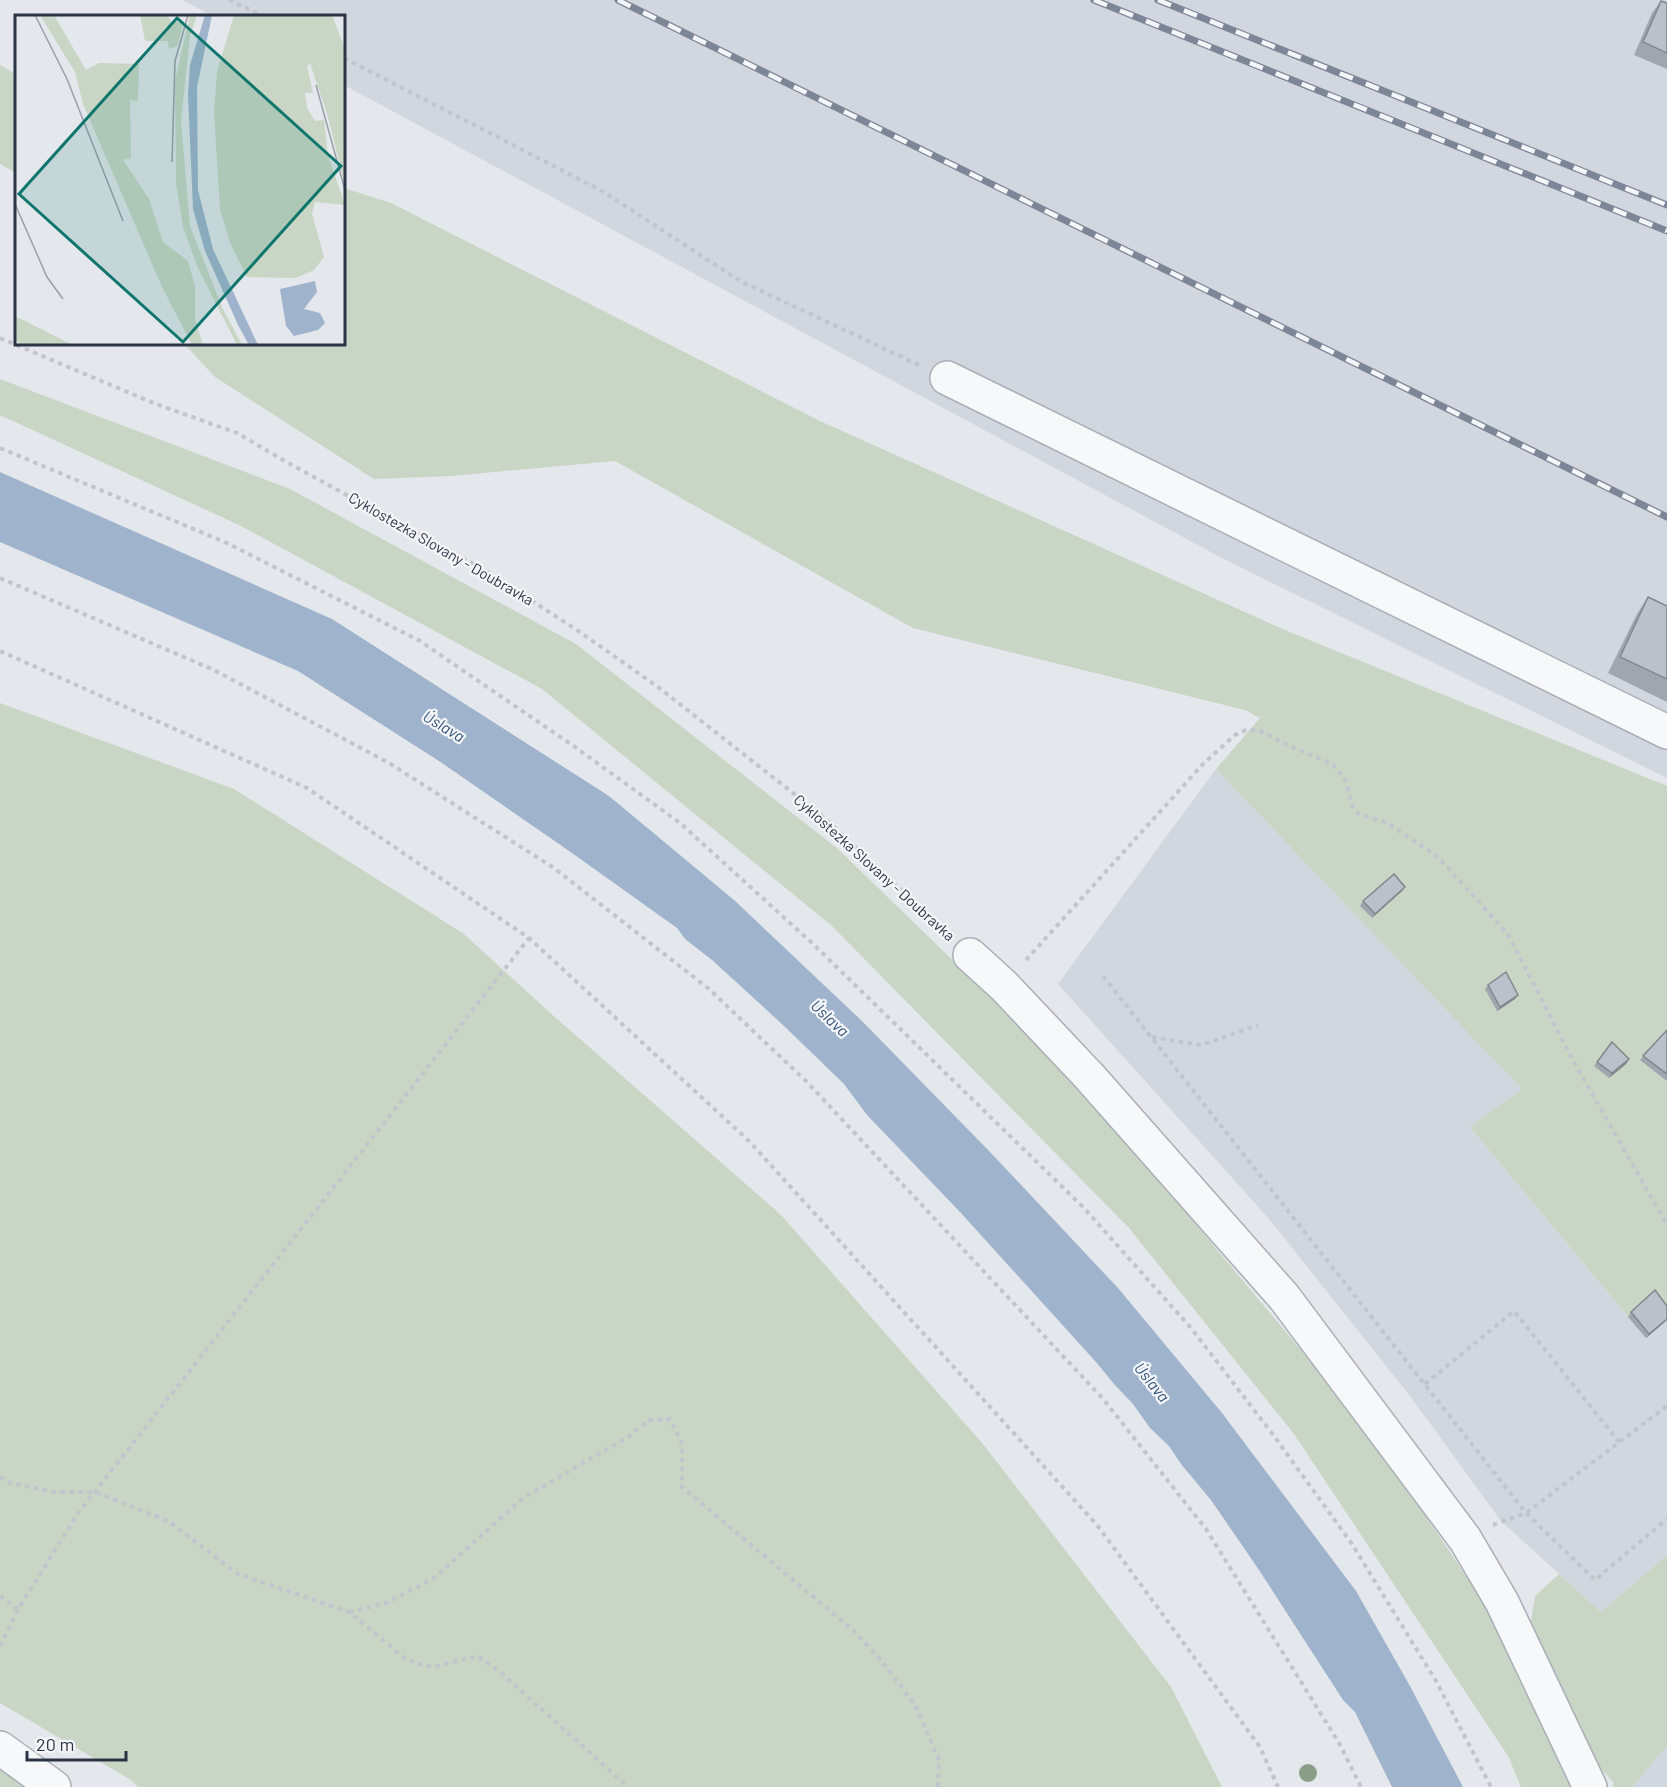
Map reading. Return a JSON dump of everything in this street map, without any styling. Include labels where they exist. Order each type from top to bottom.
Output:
[{"type":"lane","points":[[947,378],[1667,732]]},
{"type":"lane","points":[[970,955],[1004,986],[1089,1076],[1284,1298],[1465,1539],[1502,1602],[1590,1787]]},
{"type":"lane","points":[[0,1748],[54,1787]]},
{"type":"path","points":[[229,0],[261,15]]},
{"type":"path","points":[[345,59],[604,192],[740,281],[947,378]]},
{"type":"path","name":"Cyklostezka Slovany - Doubravka","points":[[0,338],[15,344]]},
{"type":"path","name":"Cyklostezka Slovany - Doubravka","points":[[17,345],[156,404],[237,433],[481,568],[577,630],[658,687],[821,815],[970,955]]},
{"type":"path","points":[[0,448],[227,543],[420,641],[681,823],[812,943],[1084,1208],[1191,1328],[1275,1436],[1352,1544],[1436,1680],[1491,1787]]},
{"type":"path","points":[[0,578],[214,670],[389,763],[554,868],[709,989],[807,1082],[1104,1400],[1206,1529],[1339,1743],[1360,1787]]},
{"type":"path","points":[[0,651],[307,788],[529,938],[749,1141],[1097,1525],[1260,1747],[1278,1787]]},
{"type":"path","points":[[1004,986],[1204,763],[1235,735],[1246,730],[1259,730],[1332,764],[1344,777],[1352,806],[1359,814],[1387,823],[1437,856],[1507,933],[1574,1062],[1667,1225]]},
{"type":"path","points":[[0,1646],[18,1609],[79,1512],[529,938]]},
{"type":"path","points":[[1103,976],[1526,1513],[1595,1580],[1667,1519]]},
{"type":"path","points":[[1151,1036],[1201,1045],[1258,1025]]},
{"type":"path","points":[[1425,1384],[1514,1311],[1620,1443]]},
{"type":"path","points":[[1501,1521],[1526,1513],[1667,1406]]},
{"type":"path","points":[[349,1612],[386,1602],[433,1579],[523,1498],[628,1437],[649,1420],[670,1419],[682,1444],[682,1487],[853,1630],[881,1660],[915,1706],[939,1760],[938,1787]]},
{"type":"path","points":[[0,1477],[10,1483],[54,1492],[95,1492],[168,1521],[238,1575],[349,1612],[406,1660],[432,1666],[478,1656],[500,1672],[628,1787]]},
{"type":"path","points":[[0,1596],[18,1609]]},
{"type":"shaded area","points":[[182,0],[1667,0],[1667,778],[1220,557],[345,86],[345,15],[211,15]]},
{"type":"shaded area","points":[[1216,769],[1523,1089],[1470,1127],[1646,1338],[1667,1320],[1667,1555],[1601,1612],[1501,1521],[1410,1396],[1270,1220],[1058,984]]},
{"type":"shaded area","points":[[1667,1746],[1667,1787],[1632,1787]]},
{"type":"green space","points":[[0,65],[15,73],[15,172],[0,164]]},
{"type":"green space","points":[[345,188],[391,203],[820,421],[1285,630],[1667,786],[1667,1320],[1646,1338],[1470,1127],[1522,1089],[1216,769],[1260,718],[1245,710],[913,628],[615,461],[451,476],[374,479],[215,377],[185,345],[345,345]]},
{"type":"green space","points":[[0,379],[290,489],[576,644],[838,849],[1070,1074],[1362,1423],[1499,1624],[1572,1787],[1521,1787],[1508,1756],[1294,1434],[1129,1228],[832,926],[542,689],[239,525],[0,415]]},
{"type":"green space","points":[[0,703],[234,789],[464,934],[548,1011],[781,1215],[983,1444],[1171,1687],[1222,1787],[138,1787],[131,1780],[0,1703]]},
{"type":"green space","points":[[1667,1555],[1667,1746],[1632,1787],[1613,1787],[1614,1783],[1591,1758],[1529,1634],[1535,1596],[1559,1574],[1601,1612]]},
{"type":"green space","points":[[0,1762],[38,1787],[0,1787]]},
{"type":"water","name":"Úslava","points":[[0,472],[332,619],[609,796],[734,900],[862,1021],[991,1153],[1118,1288],[1222,1413],[1356,1591],[1410,1686],[1463,1787],[1392,1787],[1355,1712],[1343,1700],[1211,1500],[1169,1446],[1150,1428],[1133,1404],[960,1212],[867,1115],[844,1084],[712,960],[685,939],[677,928],[439,761],[298,671],[0,542]]},
{"type":"building","points":[[1661,1],[1667,3],[1667,53],[1643,42]]},
{"type":"building","points":[[1648,597],[1667,606],[1667,679],[1620,657]]},
{"type":"building","points":[[1394,874],[1405,887],[1375,914],[1363,901]]},
{"type":"building","points":[[1506,972],[1518,995],[1500,1007],[1488,985]]},
{"type":"building","points":[[1667,1030],[1667,1074],[1643,1056]]},
{"type":"building","points":[[1612,1042],[1629,1059],[1612,1073],[1597,1062]]},
{"type":"building","points":[[1655,1290],[1667,1306],[1667,1319],[1649,1334],[1631,1312]]},
{"type":"railway","points":[[618,0],[1667,517]]},
{"type":"railway","points":[[1094,0],[1667,231]]},
{"type":"railway","points":[[1158,0],[1667,205]]}]
